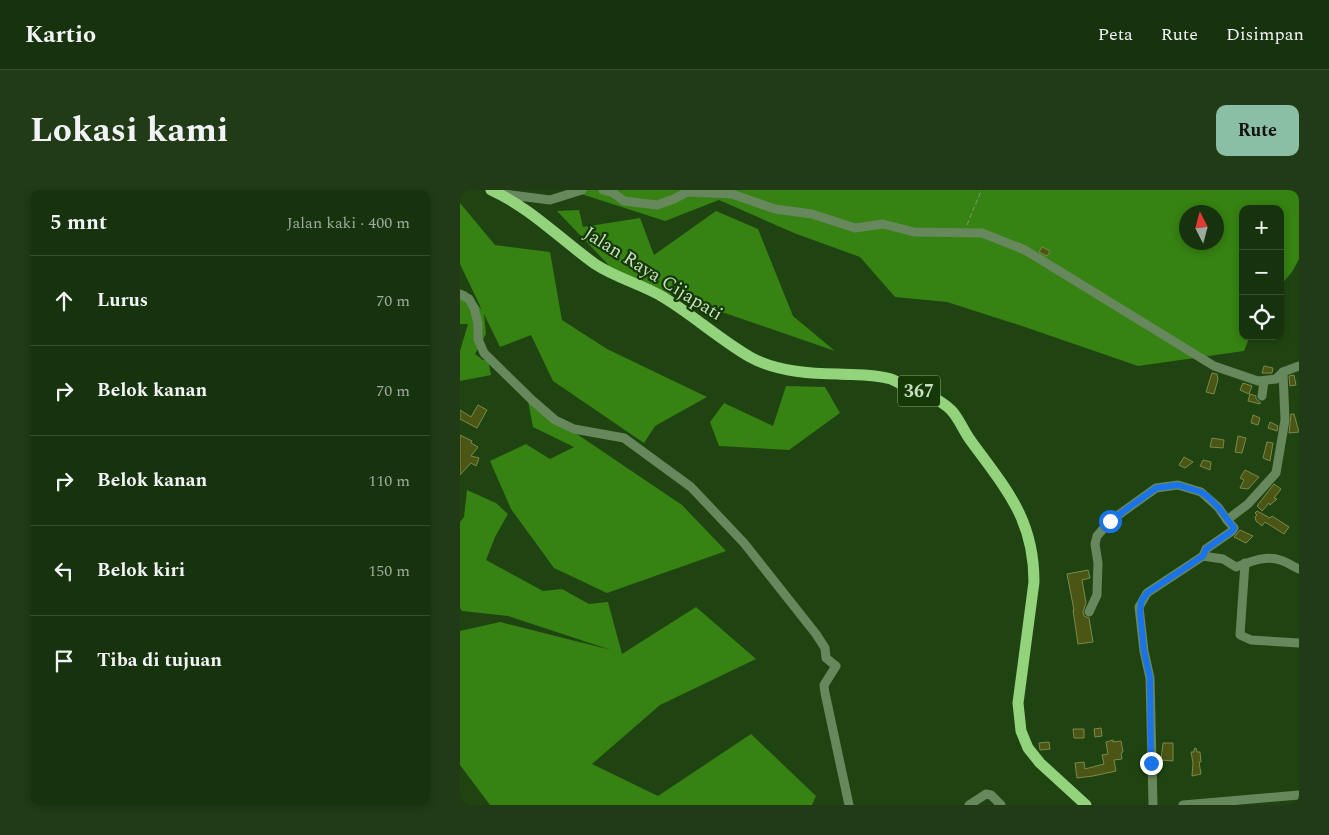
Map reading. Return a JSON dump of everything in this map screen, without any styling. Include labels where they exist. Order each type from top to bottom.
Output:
[{"type":"main road","name":"Jalan Raya Cijapati","points":[[494,192],[533,214],[594,263],[665,298],[750,356],[772,365],[809,373],[859,374],[890,379],[937,399],[952,411],[970,440],[1012,497],[1029,540],[1034,563],[1034,582],[1018,703],[1020,731],[1028,748],[1040,763],[1086,805]]},
{"type":"street","points":[[494,192],[550,200],[582,190]]},
{"type":"street","points":[[603,190],[612,192],[624,200],[657,205],[687,192],[732,194],[775,210],[812,214],[855,228],[883,224],[914,232],[982,233],[1025,250],[1214,366],[1238,375],[1264,381],[1276,379],[1283,372],[1299,366]]},
{"type":"street","points":[[460,294],[469,299],[474,308],[478,323],[478,339],[484,353],[532,400],[555,420],[574,429],[624,438],[691,487],[744,543],[816,634],[825,648],[826,658],[836,666],[824,685],[849,805]]},
{"type":"street","points":[[1227,520],[1248,504],[1276,473],[1286,420],[1283,372]]},
{"type":"street","points":[[1262,396],[1264,381]]},
{"type":"street","points":[[1089,612],[1097,595],[1098,563],[1096,536],[1110,521],[1156,488],[1178,485],[1201,492],[1218,507],[1233,526],[1233,530],[1206,549],[1203,556],[1147,593],[1140,607],[1144,651],[1150,678],[1153,805]]},
{"type":"street","points":[[1203,556],[1223,559],[1236,567],[1259,559],[1276,559],[1299,568]]},
{"type":"street","points":[[1245,564],[1240,635],[1251,640],[1299,643]]},
{"type":"street","points":[[970,805],[986,794],[991,795],[1001,805]]},
{"type":"street","points":[[1183,805],[1299,795]]},
{"type":"path","points":[[964,232],[980,190]]},
{"type":"green space","points":[[569,190],[1299,190],[1299,259],[1284,281],[1284,205],[1239,205],[1239,340],[1248,340],[1244,351],[1138,366],[947,302],[895,297],[860,257],[794,233],[719,200],[665,221]]},
{"type":"green space","points":[[460,203],[495,245],[550,252],[562,320],[607,349],[707,397],[655,426],[644,443],[553,381],[531,335],[500,347],[484,314],[486,334],[475,354],[483,360],[488,360],[491,375],[460,381],[460,351],[468,324],[460,324],[460,293],[466,291],[482,310],[460,264]]},
{"type":"green space","points":[[579,210],[583,227],[640,218],[654,255],[716,211],[758,229],[793,316],[835,351],[620,277],[557,211]]},
{"type":"green space","points":[[786,386],[825,387],[840,413],[789,450],[719,446],[710,422],[724,403],[773,426]]},
{"type":"green space","points":[[528,401],[682,505],[726,551],[607,593],[554,568],[511,509],[490,461],[526,444],[550,459],[574,447],[533,427]]},
{"type":"green space","points":[[467,490],[496,503],[508,514],[495,537],[486,560],[543,591],[562,589],[589,604],[608,602],[622,654],[696,607],[756,659],[660,705],[592,764],[658,796],[751,734],[816,796],[812,805],[490,805],[460,765],[460,631],[500,622],[611,650],[508,616],[462,611],[460,608],[460,522],[464,517]]},
{"type":"building","points":[[1042,247],[1050,251],[1047,256],[1039,252]]},
{"type":"building","points":[[1264,366],[1273,368],[1272,373],[1262,373]]},
{"type":"building","points":[[1212,373],[1217,374],[1218,379],[1214,394],[1206,392]]},
{"type":"building","points":[[1294,375],[1296,385],[1290,386],[1289,376]]},
{"type":"building","points":[[1243,383],[1252,386],[1249,394],[1240,390]]},
{"type":"building","points":[[1250,394],[1256,396],[1260,404],[1248,401]]},
{"type":"building","points":[[478,405],[487,410],[477,428],[460,419],[460,410],[471,417]]},
{"type":"building","points":[[1291,414],[1294,414],[1299,432],[1289,433]]},
{"type":"building","points":[[1253,415],[1260,418],[1258,425],[1251,423]]},
{"type":"building","points":[[1270,422],[1278,426],[1277,431],[1268,428]]},
{"type":"building","points":[[460,435],[472,441],[471,443],[478,447],[471,456],[479,458],[476,466],[471,463],[460,475]]},
{"type":"building","points":[[1238,436],[1246,438],[1242,453],[1235,452]]},
{"type":"building","points":[[1212,438],[1224,440],[1223,448],[1210,447]]},
{"type":"building","points":[[1267,442],[1273,443],[1270,461],[1263,458]]},
{"type":"building","points":[[1184,457],[1193,462],[1185,468],[1179,465]]},
{"type":"building","points":[[1203,460],[1211,462],[1210,470],[1200,466]]},
{"type":"building","points":[[1245,470],[1259,477],[1248,489],[1240,488],[1244,480],[1240,478]]},
{"type":"building","points":[[1274,484],[1281,489],[1274,498],[1277,499],[1270,505],[1269,503],[1262,511],[1257,506]]},
{"type":"building","points":[[1257,511],[1270,518],[1272,516],[1289,527],[1284,534],[1265,522],[1262,526],[1256,521],[1255,517],[1257,515],[1255,513]]},
{"type":"building","points":[[1240,530],[1253,536],[1246,543],[1234,537]]},
{"type":"building","points":[[1088,570],[1090,578],[1082,580],[1086,603],[1083,612],[1084,616],[1089,618],[1093,642],[1078,644],[1067,574]]},
{"type":"building","points":[[1101,728],[1102,736],[1095,737],[1094,729]]},
{"type":"building","points":[[1073,729],[1084,729],[1084,738],[1074,738]]},
{"type":"building","points":[[1113,740],[1113,742],[1121,741],[1123,752],[1121,753],[1122,759],[1114,760],[1116,771],[1077,778],[1075,763],[1084,762],[1085,769],[1104,764],[1102,755],[1108,754],[1106,742]]},
{"type":"building","points":[[1049,742],[1050,749],[1040,750],[1039,743]]},
{"type":"building","points":[[1163,743],[1173,743],[1173,761],[1161,760]]},
{"type":"building","points":[[1196,748],[1197,752],[1200,752],[1201,774],[1192,776],[1193,763],[1191,752],[1194,752]]},
{"type":"route","points":[[1110,521],[1156,488],[1178,485],[1201,492],[1208,497],[1234,528],[1206,549],[1203,556],[1147,593],[1141,602],[1140,612],[1144,651],[1150,678],[1151,763]]}]
